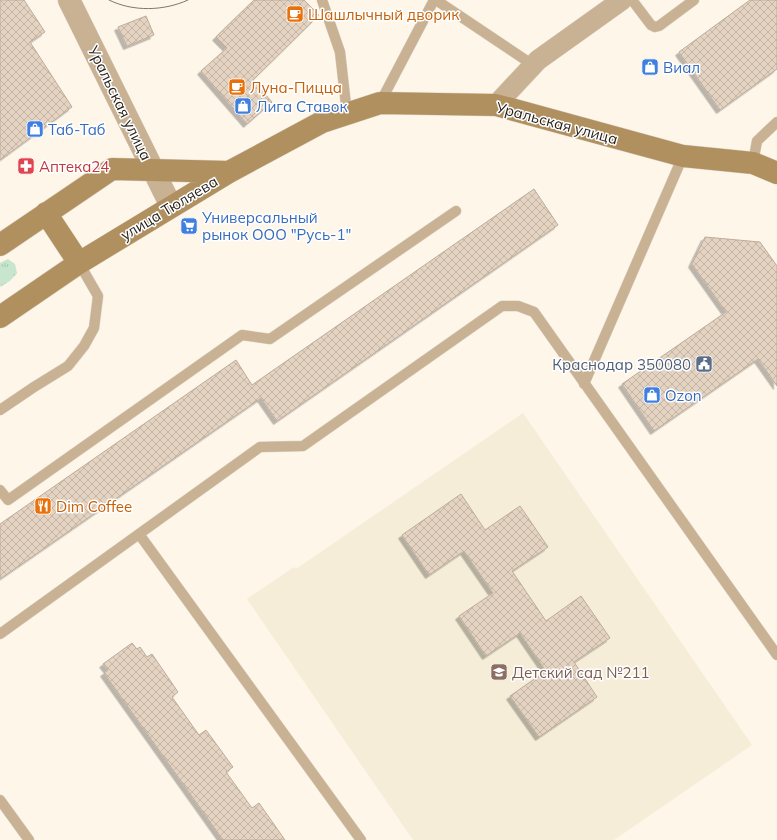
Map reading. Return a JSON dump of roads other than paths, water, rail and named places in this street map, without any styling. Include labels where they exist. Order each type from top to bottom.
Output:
[{"type":"main road","name":"Уральская улица","points":[[229,172],[322,122],[380,103],[496,105],[683,156],[753,163],[777,172]]},
{"type":"main road","name":"улица Тюляева","points":[[0,244],[112,169],[229,172]]},
{"type":"main road","name":"улица Тюляева","points":[[0,317],[79,263],[229,172]]},
{"type":"main road","points":[[46,213],[79,263]]},
{"type":"street","name":"Уральская улица","points":[[69,0],[171,206]]},
{"type":"street","points":[[496,105],[538,60],[622,0]]},
{"type":"lane","points":[[322,0],[340,52],[347,114]]},
{"type":"lane","points":[[380,103],[435,0],[533,65]]},
{"type":"lane","points":[[632,0],[651,26],[655,27],[659,26],[694,0]]},
{"type":"lane","points":[[753,163],[757,141],[777,122]]},
{"type":"lane","points":[[584,384],[683,156]]},
{"type":"lane","points":[[0,490],[4,503],[242,335],[270,339],[456,212]]},
{"type":"lane","points":[[0,410],[68,366],[84,346],[94,328],[98,296],[79,263]]},
{"type":"lane","points":[[0,634],[260,447],[303,446],[502,306],[518,306],[534,312],[777,655]]},
{"type":"lane","points":[[139,534],[362,840]]},
{"type":"lane","points":[[0,800],[29,840]]},
{"type":"tram line","points":[[109,0],[128,7],[148,9],[179,4],[188,0]]},
{"type":"place","name":"Шашлычный дворик","points":[[295,14]]},
{"type":"place","name":"Виал","points":[[650,67]]},
{"type":"place","name":"Луна-Пицца","points":[[237,87]]},
{"type":"place","name":"Лига Ставок","points":[[243,106]]},
{"type":"place","name":"Таб-Таб","points":[[35,129]]},
{"type":"place","name":"Аптека24","points":[[26,166]]},
{"type":"place","name":"Универсальный рынок ООО \"Русь-1\"","points":[[189,226]]},
{"type":"place","name":"Краснодар 350080","points":[[704,364]]},
{"type":"place","name":"Ozon","points":[[652,395]]},
{"type":"place","name":"Dim Coffee","points":[[43,506]]},
{"type":"place","name":"Детский сад №211","points":[[499,672]]}]
